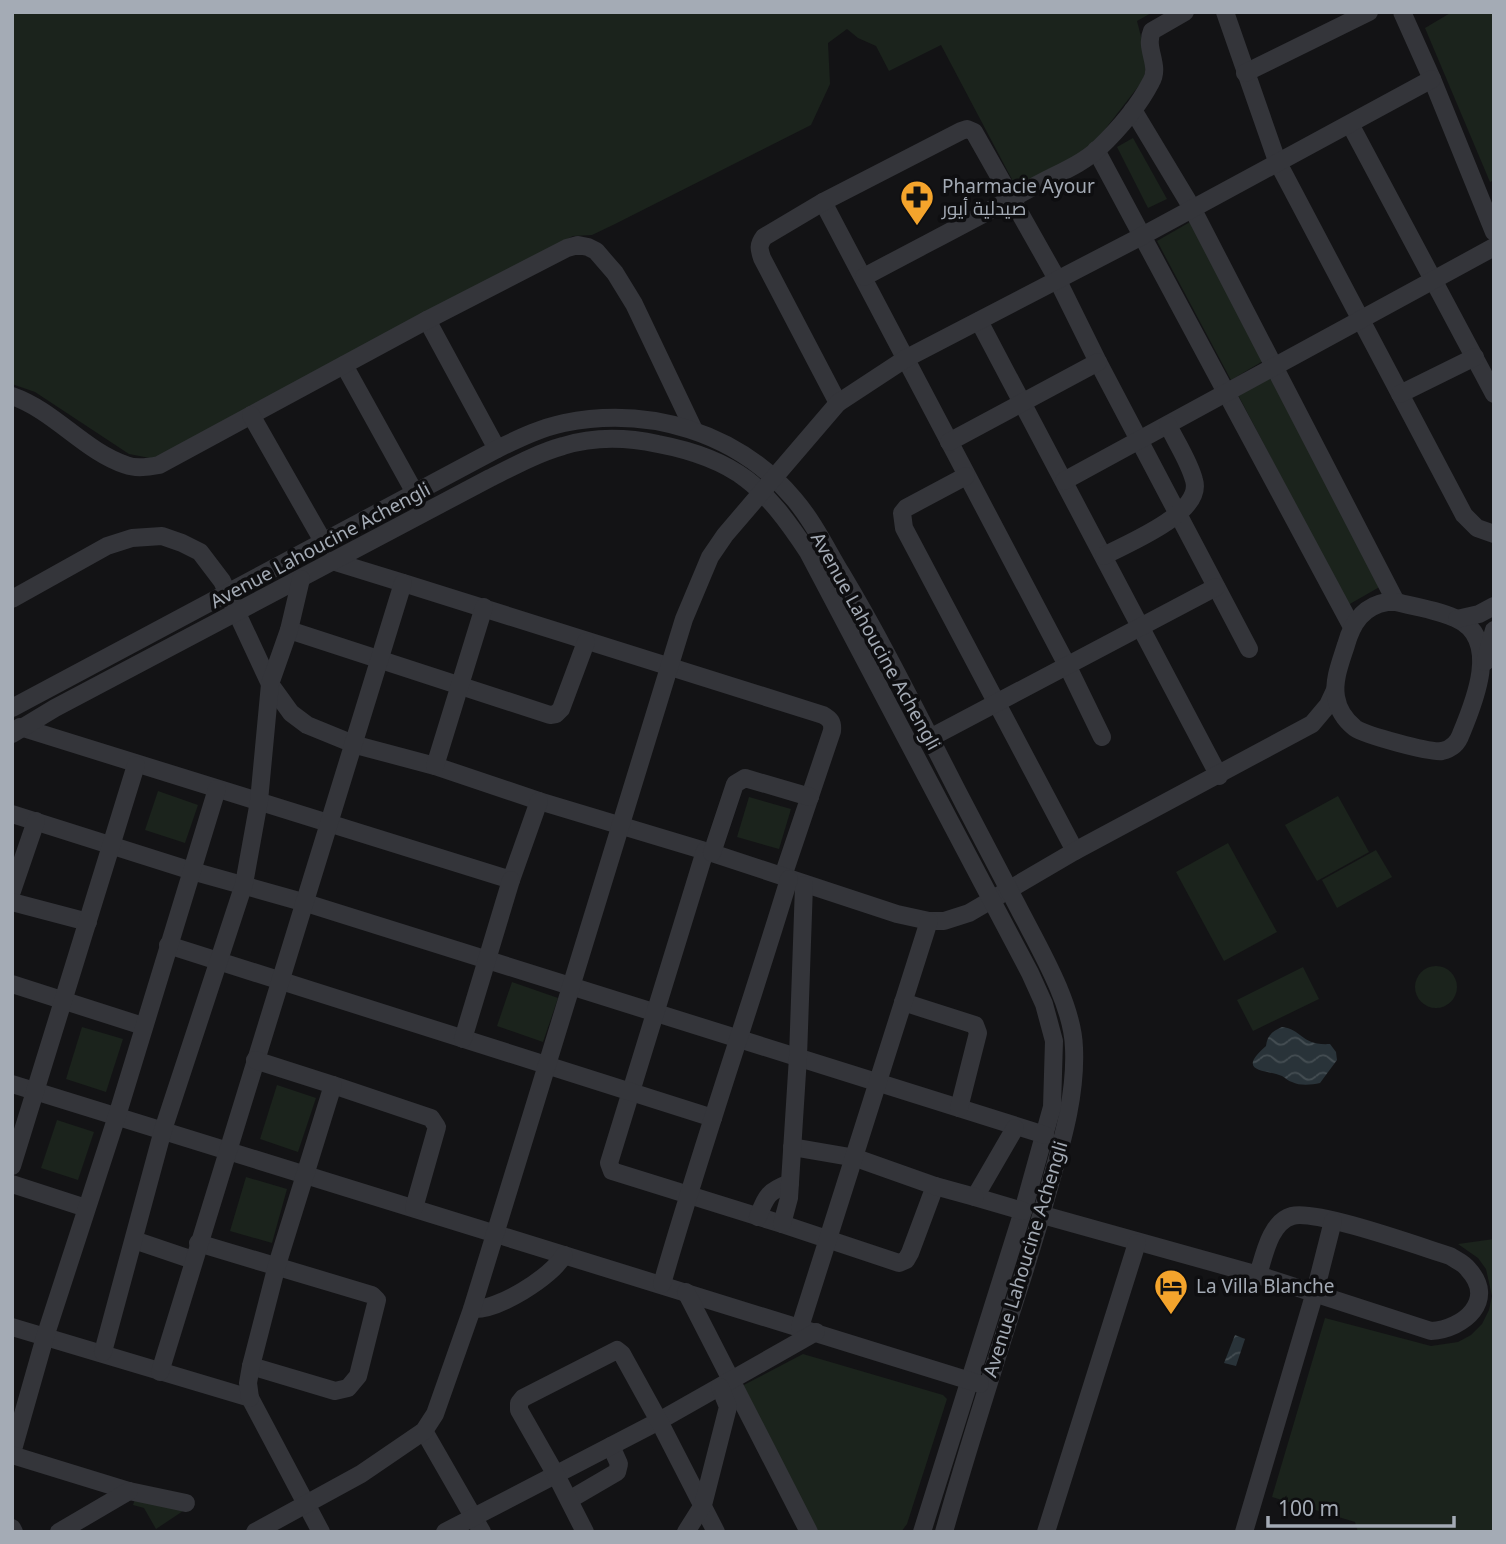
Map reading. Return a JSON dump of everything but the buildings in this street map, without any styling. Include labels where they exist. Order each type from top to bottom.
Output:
[{"type":"street","points":[[864,277],[1096,150],[1133,110],[1154,76],[1156,66],[1149,37],[1152,31],[1185,12]]},
{"type":"street","points":[[1225,12],[1277,161],[1464,515],[1477,528],[1494,534]]},
{"type":"street","points":[[1402,12],[1494,232]]},
{"type":"street","points":[[1245,73],[1364,13]]},
{"type":"street","points":[[255,1532],[361,1474],[424,1431],[435,1414],[472,1309],[684,619],[710,557],[725,535],[838,403],[905,359],[1142,236],[1432,79]]},
{"type":"street","points":[[1133,110],[1192,208],[1396,602]]},
{"type":"street","points":[[1350,124],[1494,394]]},
{"type":"street","points":[[838,403],[759,248],[764,237],[823,202],[968,129],[979,139],[1057,279],[1249,649]]},
{"type":"street","points":[[1096,150],[1352,626]]},
{"type":"street","points":[[823,202],[1068,667],[1102,737]]},
{"type":"street","points":[[12,396],[37,407],[92,447],[126,466],[159,465],[427,320],[571,246],[589,247],[609,265],[634,304],[694,430]]},
{"type":"street","points":[[1064,481],[1494,247]]},
{"type":"street","points":[[427,320],[497,449]]},
{"type":"street","points":[[979,321],[1219,776]]},
{"type":"street","points":[[1400,394],[1475,358]]},
{"type":"street","points":[[949,442],[1098,362]]},
{"type":"street","points":[[344,365],[415,493]]},
{"type":"street","points":[[251,415],[324,543]]},
{"type":"street","name":"Avenue Lahoucine Achengli","points":[[12,708],[497,449],[562,423],[606,417],[668,422],[722,441],[750,459],[808,552],[991,898],[1044,1004],[1054,1041],[1052,1107],[1045,1135],[921,1531]]},
{"type":"street","points":[[1104,556],[1180,515],[1195,492],[1195,481],[1168,425]]},
{"type":"street","name":"Avenue Lahoucine Achengli","points":[[16,731],[332,561],[541,453],[586,440],[632,438],[693,451],[793,498],[809,519],[856,597],[1009,888],[1059,991],[1074,1043],[1075,1075],[1043,1215],[986,1386],[944,1532]]},
{"type":"street","points":[[966,476],[906,508],[902,513],[902,520],[1075,851]]},
{"type":"street","points":[[12,598],[107,546],[153,535],[182,543],[200,552],[222,581],[270,684],[291,713],[307,725],[355,745],[435,766],[897,914],[929,921],[969,913],[1075,851],[1312,724],[1328,705],[1335,690],[1352,626],[1370,607],[1396,602],[1457,619],[1479,643],[1483,660],[1482,672]]},
{"type":"street","points":[[332,561],[823,715],[832,724],[810,797],[792,880],[687,1196],[663,1284]]},
{"type":"street","points":[[103,1352],[163,1130],[244,884],[258,801],[270,684],[289,630],[301,579]]},
{"type":"street","points":[[160,1372],[403,583]]},
{"type":"street","points":[[930,738],[1216,587]]},
{"type":"street","points":[[1457,619],[1479,614],[1494,606]]},
{"type":"street","points":[[435,766],[484,607]]},
{"type":"street","points":[[289,630],[550,715],[561,709],[586,642]]},
{"type":"street","points":[[1335,690],[1341,712],[1357,729],[1431,751],[1447,749],[1460,738],[1494,630]]},
{"type":"street","points":[[1312,724],[1357,729]]},
{"type":"street","points":[[16,731],[258,801],[511,880]]},
{"type":"street","points":[[12,1166],[136,765]]},
{"type":"street","points":[[810,797],[745,778],[735,784],[654,1012],[609,1163],[610,1168],[616,1174],[782,1223],[889,1262],[899,1263],[906,1260],[910,1253],[935,1185]]},
{"type":"street","points":[[186,1503],[129,1491],[12,1454],[45,1337],[117,1116],[217,789]]},
{"type":"street","points":[[463,1039],[511,880],[539,801]]},
{"type":"street","points":[[12,814],[192,871],[306,903],[572,988],[740,1038],[1015,1128],[1045,1135]]},
{"type":"street","points":[[12,891],[36,821]]},
{"type":"street","points":[[782,1223],[788,1207],[798,1057],[792,880]]},
{"type":"street","points":[[12,902],[88,922]]},
{"type":"street","points":[[445,1532],[478,1524],[556,1475],[725,1385],[808,1329],[830,1240],[929,921]]},
{"type":"street","points":[[169,945],[713,1118]]},
{"type":"street","points":[[12,984],[143,1026]]},
{"type":"street","points":[[903,1002],[975,1025],[978,1033],[958,1108]]},
{"type":"street","points":[[255,1060],[435,1121],[437,1127],[414,1208]]},
{"type":"street","points":[[12,1084],[986,1386]]},
{"type":"street","points":[[321,1532],[250,1398],[248,1383],[277,1265],[333,1085]]},
{"type":"street","points":[[975,1197],[1015,1128]]},
{"type":"street","points":[[792,1147],[856,1158],[1023,1211]]},
{"type":"street","points":[[758,1217],[764,1200],[772,1190],[790,1183]]},
{"type":"street","points":[[12,1184],[86,1208]]},
{"type":"street","points":[[1043,1215],[1315,1292],[1431,1331],[1445,1330],[1466,1320],[1475,1309],[1479,1297],[1476,1279],[1467,1267],[1450,1256],[1309,1216],[1292,1216],[1281,1223],[1272,1235],[1258,1275]]},
{"type":"street","points":[[1244,1532],[1315,1292],[1333,1221]]},
{"type":"street","points":[[134,1240],[277,1265],[372,1294],[377,1300],[358,1376],[348,1388],[335,1391],[251,1366]]},
{"type":"street","points":[[1046,1532],[1137,1243]]},
{"type":"street","points":[[472,1309],[492,1307],[548,1275],[565,1255]]},
{"type":"street","points":[[686,1292],[725,1385],[809,1532]]},
{"type":"street","points":[[12,1326],[250,1398]]},
{"type":"street","points":[[584,1532],[519,1409],[519,1403],[523,1398],[617,1350],[622,1354],[659,1420],[716,1532]]},
{"type":"street","points":[[686,1532],[703,1505],[728,1407],[725,1385]]},
{"type":"street","points":[[424,1431],[478,1524]]},
{"type":"street","points":[[569,1500],[617,1472],[619,1464],[611,1446]]},
{"type":"street","points":[[59,1532],[129,1491]]},
{"type":"shaded area","points":[[12,12],[1153,12],[1137,21],[1147,60],[1144,79],[1089,150],[1016,187],[941,45],[889,71],[876,46],[858,38],[847,29],[828,43],[830,84],[811,125],[592,235],[573,236],[155,459],[129,454],[35,392],[12,384]]},
{"type":"shaded area","points":[[1452,12],[1494,12],[1494,180],[1490,182],[1425,28]]},
{"type":"shaded area","points":[[1133,138],[1167,199],[1148,208],[1117,147]]},
{"type":"shaded area","points":[[1190,222],[1263,361],[1231,380],[1157,241]]},
{"type":"shaded area","points":[[1271,374],[1383,585],[1348,605],[1237,393]]},
{"type":"shaded area","points":[[158,791],[198,805],[185,843],[145,830]]},
{"type":"shaded area","points":[[1338,796],[1369,852],[1317,881],[1285,825]]},
{"type":"shaded area","points":[[749,797],[791,809],[779,849],[737,837]]},
{"type":"shaded area","points":[[1228,843],[1277,932],[1224,961],[1176,872]]},
{"type":"shaded area","points":[[1376,850],[1392,877],[1337,908],[1322,880]]},
{"type":"shaded area","points":[[1436,966],[1451,972],[1457,987],[1451,1002],[1436,1008],[1421,1002],[1415,987],[1421,972]]},
{"type":"shaded area","points":[[1303,967],[1319,999],[1253,1031],[1237,1000]]},
{"type":"shaded area","points":[[512,982],[558,998],[543,1042],[497,1026]]},
{"type":"shaded area","points":[[82,1027],[123,1039],[106,1092],[66,1079]]},
{"type":"shaded area","points":[[277,1085],[316,1098],[298,1152],[260,1139]]},
{"type":"shaded area","points":[[57,1120],[94,1132],[78,1180],[41,1168]]},
{"type":"shaded area","points":[[246,1177],[287,1189],[272,1243],[230,1231]]},
{"type":"shaded area","points":[[1494,1239],[1494,1532],[1358,1532],[1355,1522],[1272,1497],[1325,1318],[1431,1346],[1458,1342],[1471,1335],[1482,1324],[1492,1296],[1486,1269],[1478,1258],[1458,1244]]},
{"type":"shaded area","points":[[803,1354],[943,1395],[947,1399],[907,1524],[901,1532],[815,1532],[738,1388]]},
{"type":"shaded area","points":[[136,1496],[189,1507],[156,1529],[144,1508],[133,1505]]},
{"type":"water","points":[[1282,1027],[1289,1028],[1307,1040],[1330,1044],[1336,1052],[1337,1060],[1320,1083],[1295,1083],[1253,1066],[1253,1061],[1266,1046],[1269,1036]]},
{"type":"water","points":[[1235,1335],[1245,1339],[1236,1366],[1224,1363]]},
{"type":"place","name":"Pharmacie Ayour صيدلية أيور","points":[[917,227]]},
{"type":"place","name":"La Villa Blanche","points":[[1171,1316]]}]
